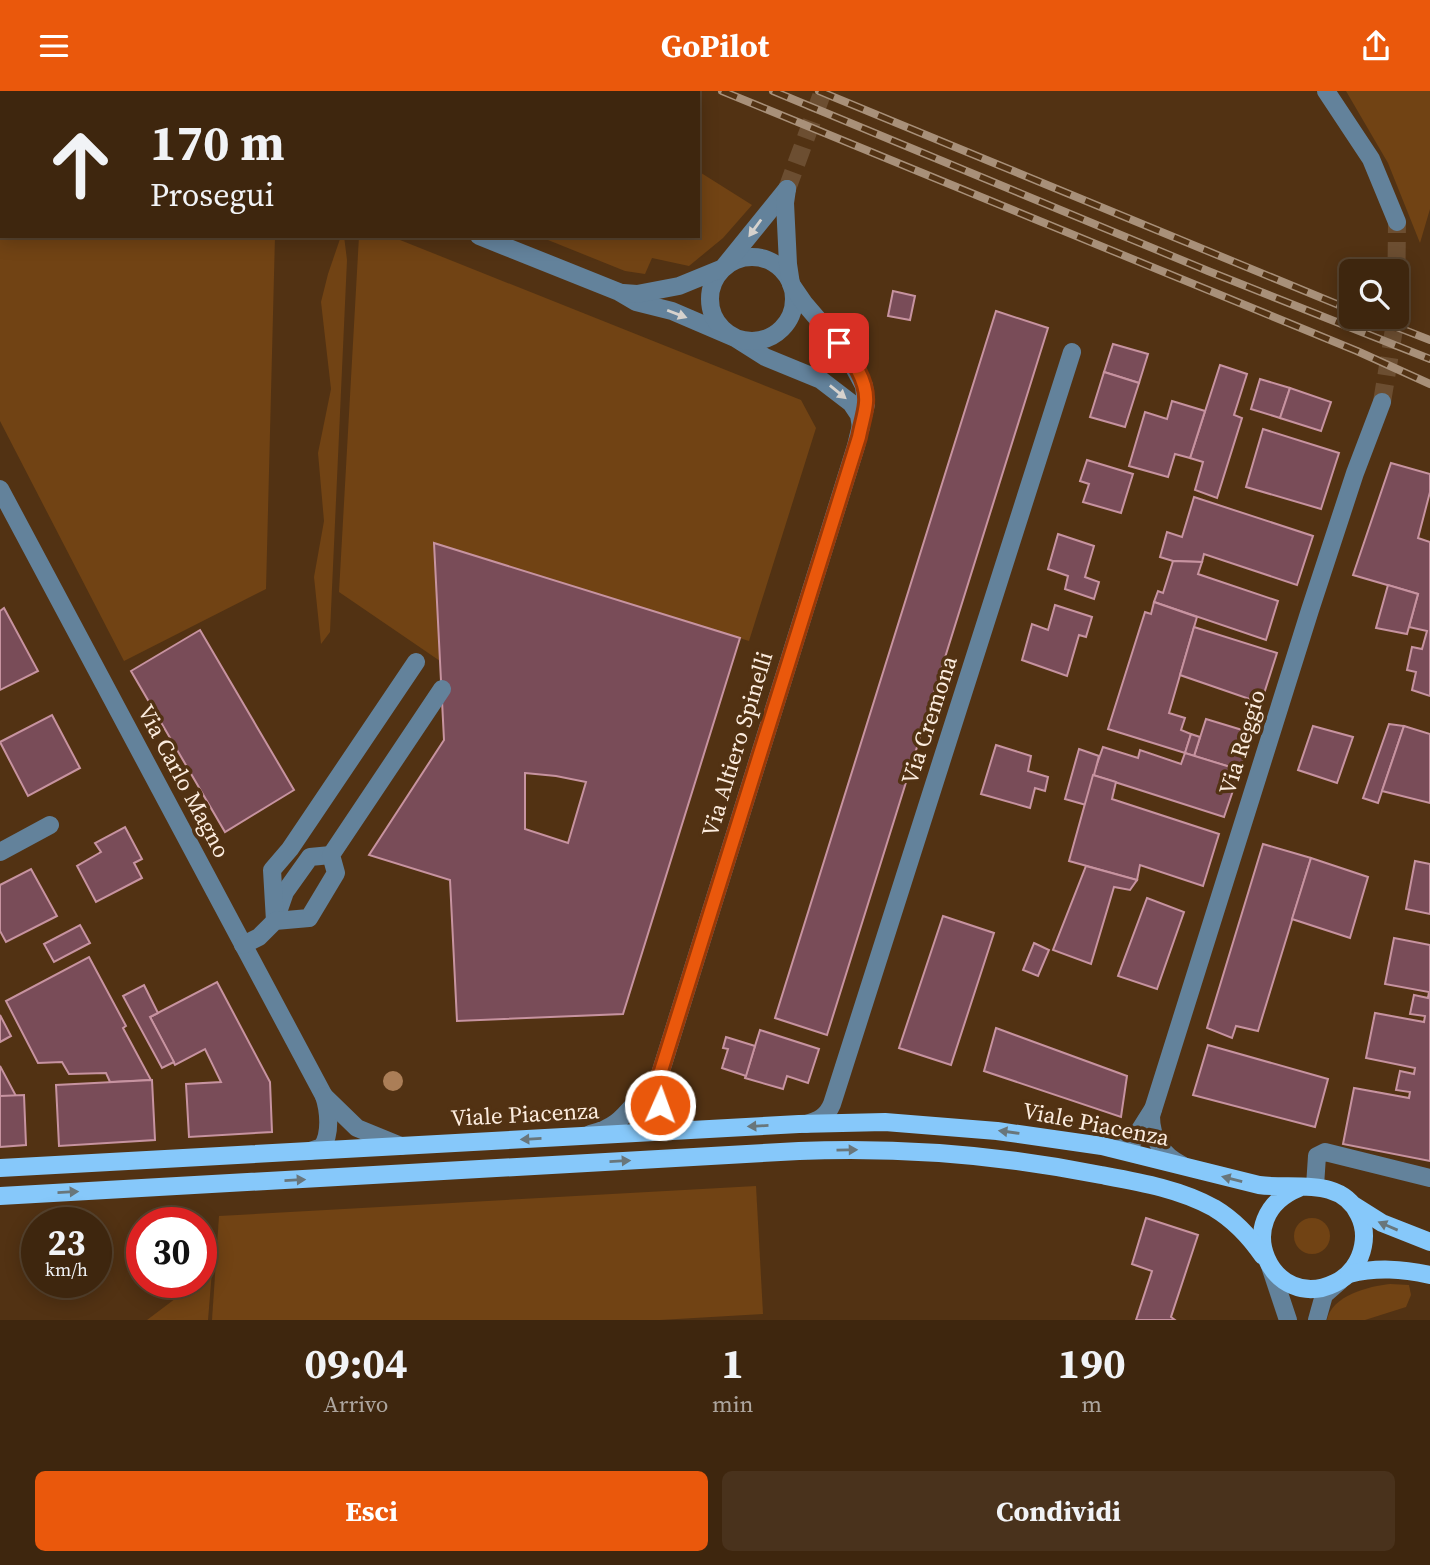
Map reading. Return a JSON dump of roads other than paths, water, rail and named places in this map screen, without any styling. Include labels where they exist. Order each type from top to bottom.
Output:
[{"type":"main road","name":"Viale Piacenza","points":[[0,1168],[806,1123],[909,1123],[976,1128],[1111,1149],[1259,1185],[1331,1189],[1376,1220],[1430,1243]]},
{"type":"main road","points":[[0,1196],[799,1151],[911,1151],[1058,1166],[1132,1181],[1183,1195],[1227,1217],[1256,1245],[1270,1266],[1285,1281],[1306,1289],[1329,1286],[1363,1271],[1395,1269],[1430,1275]]},
{"type":"main road","points":[[1270,1266],[1261,1235],[1267,1215],[1280,1198],[1307,1187]]},
{"type":"main road","points":[[1344,1278],[1361,1255],[1364,1232],[1357,1211],[1350,1202]]},
{"type":"street","points":[[1326,91],[1371,159],[1397,222]]},
{"type":"street","points":[[791,284],[787,253],[787,189],[712,283],[709,301],[714,319],[727,333],[765,357],[834,388],[856,408],[860,427]]},
{"type":"street","points":[[484,238],[619,292],[636,302],[672,311],[735,338],[753,341],[770,337],[784,326],[793,310],[794,292],[781,268],[758,257],[739,258],[723,268],[679,286],[637,294],[619,292]]},
{"type":"street","name":"Via Altiero Spinelli","points":[[574,1136],[594,1133],[613,1125],[626,1115],[660,1074],[860,427],[866,397],[859,373],[845,351],[791,284]]},
{"type":"street","name":"Via Cremona","points":[[832,1104],[1072,352]]},
{"type":"street","name":"Via Reggio","points":[[1188,1167],[1167,1155],[1155,1138],[1152,1116],[1310,610],[1355,473],[1382,402]]},
{"type":"street","name":"Via Carlo Magno","points":[[0,489],[324,1097],[327,1136],[322,1147],[310,1151]]},
{"type":"street","points":[[275,921],[272,870],[290,849],[416,662]]},
{"type":"street","points":[[275,921],[309,918],[336,873],[331,855],[442,689]]},
{"type":"street","points":[[0,852],[50,825]]},
{"type":"street","points":[[243,945],[260,937],[275,921],[285,892],[310,857],[331,855]]},
{"type":"street","name":"Via Altiero Spinelli","points":[[660,1074],[660,1105],[664,1117],[677,1127],[698,1129]]},
{"type":"street","name":"Via Carlo Magno","points":[[324,1097],[357,1128],[401,1146]]},
{"type":"street","name":"Via Reggio","points":[[1111,1149],[1127,1147],[1134,1140],[1157,1100]]},
{"type":"street","points":[[832,1104],[834,1115],[848,1122]]},
{"type":"street","points":[[806,1123],[819,1120],[832,1104]]},
{"type":"street","points":[[1307,1187],[1317,1156],[1325,1152],[1430,1178]]},
{"type":"street","points":[[1270,1266],[1289,1320]]},
{"type":"street","points":[[1317,1320],[1324,1296],[1344,1278]]},
{"type":"tunnel","points":[[787,189],[823,91]]},
{"type":"tunnel","points":[[1397,222],[1397,259]]},
{"type":"tunnel","points":[[1382,402],[1394,329]]},
{"type":"railway","points":[[722,91],[1357,351],[1430,384]]},
{"type":"railway","points":[[773,91],[1208,271],[1430,359]]},
{"type":"railway","points":[[819,91],[1339,305]]},
{"type":"railway","points":[[1402,329],[1430,340]]}]
